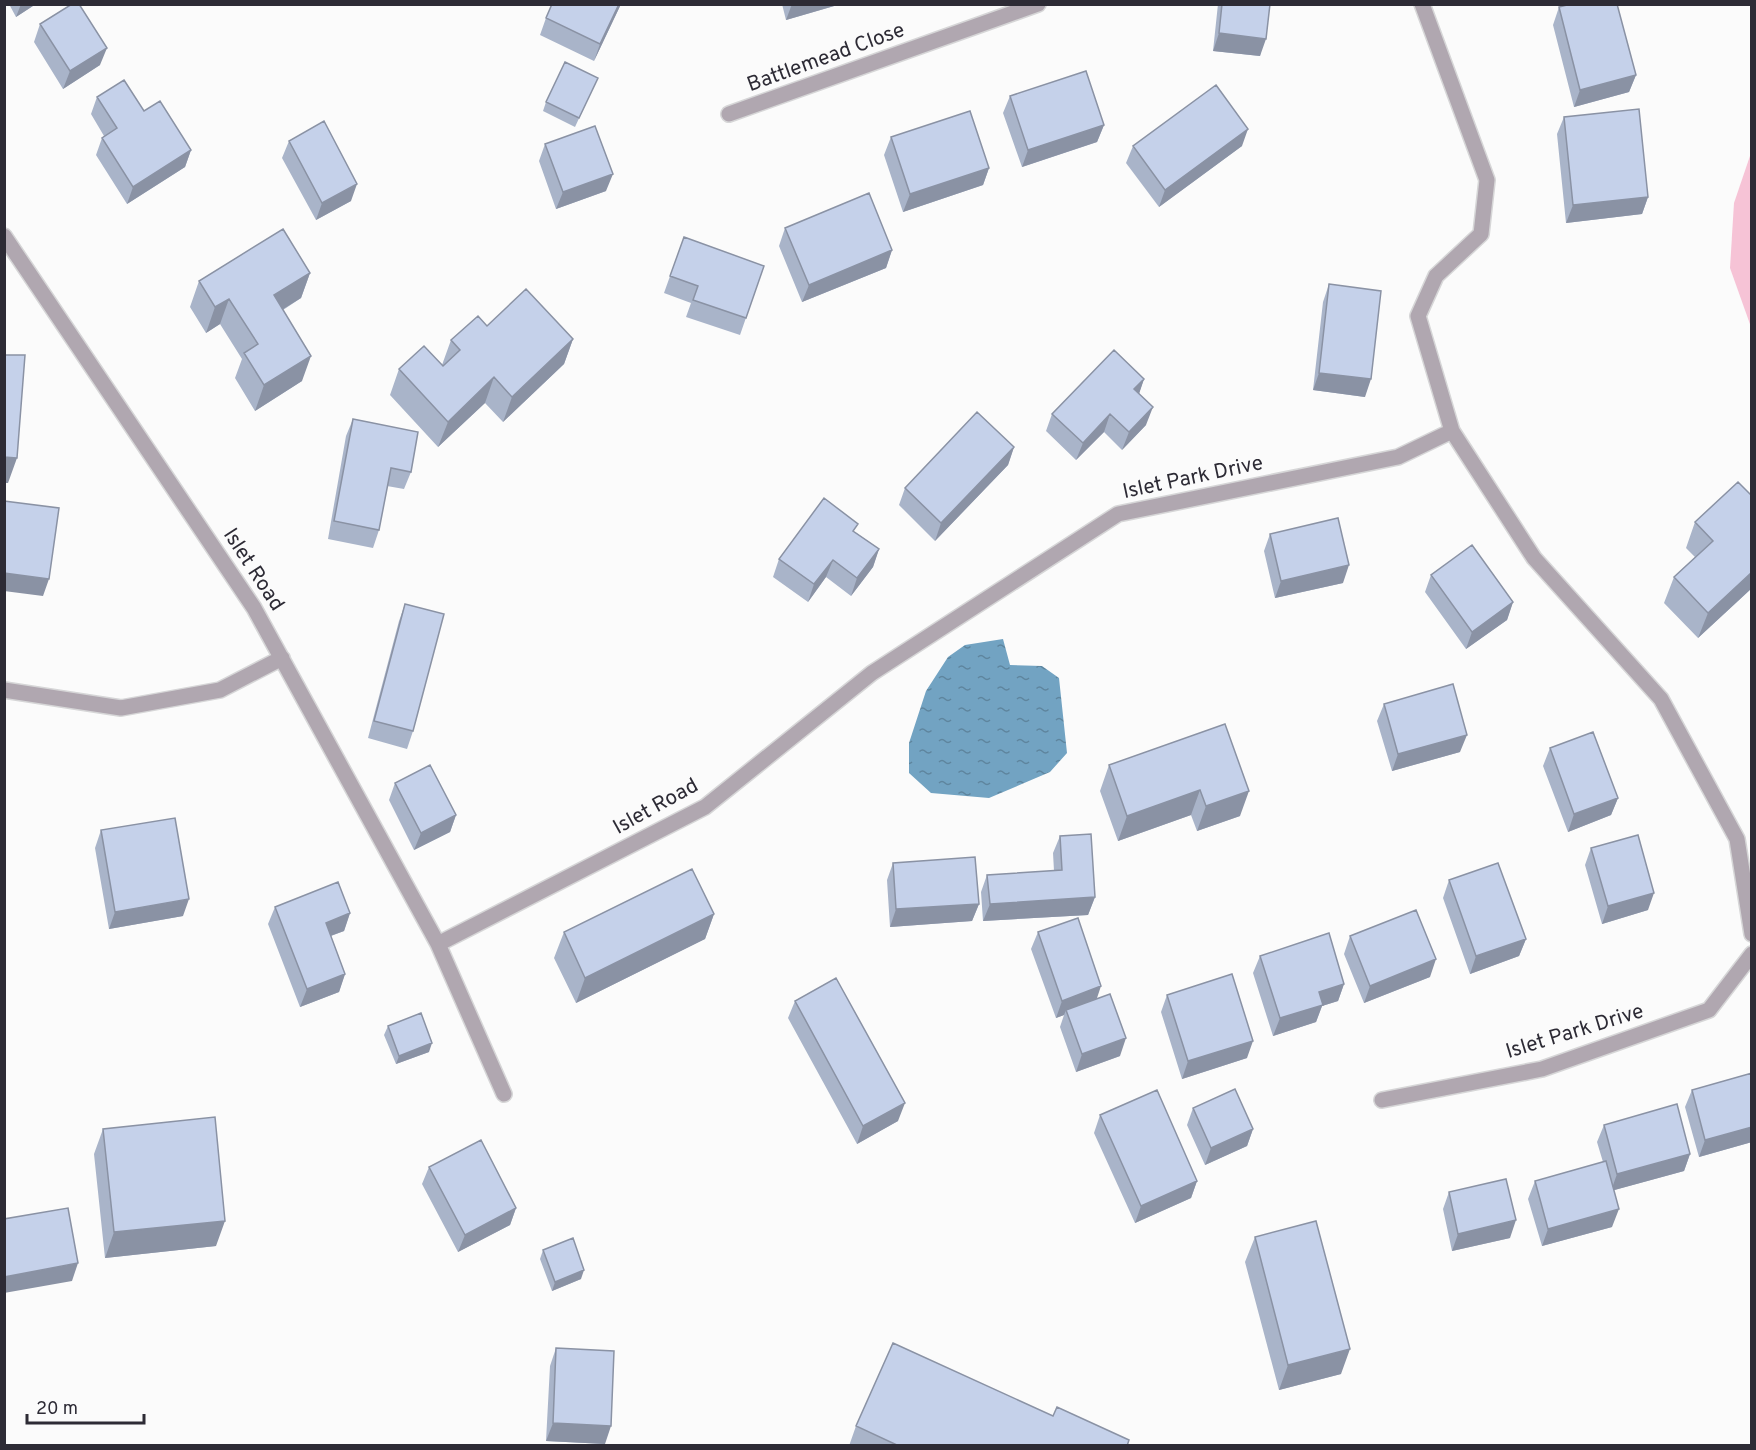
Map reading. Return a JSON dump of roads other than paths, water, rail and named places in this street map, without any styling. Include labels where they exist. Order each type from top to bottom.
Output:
[{"type":"street","name":"Battlemead Close","points":[[729,114],[1038,4]]},
{"type":"street","points":[[1422,4],[1487,180],[1481,234],[1436,276],[1418,315],[1452,431],[1534,558],[1661,699],[1737,840],[1752,934]]},
{"type":"street","name":"Islet Road","points":[[4,236],[255,608],[438,944],[504,1094]]},
{"type":"street","name":"Islet Park Drive","points":[[872,673],[1118,514],[1398,458],[1452,431]]},
{"type":"street","points":[[4,690],[121,708],[220,690],[282,658]]},
{"type":"street","name":"Islet Road","points":[[438,944],[705,807],[872,673]]},
{"type":"street","name":"Islet Park Drive","points":[[1382,1100],[1542,1069],[1709,1010],[1752,954]]},
{"type":"water","points":[[1003,639],[1010,665],[1042,666],[1059,678],[1067,753],[1050,772],[989,798],[931,793],[909,773],[909,743],[926,691],[948,657],[965,645]]}]
